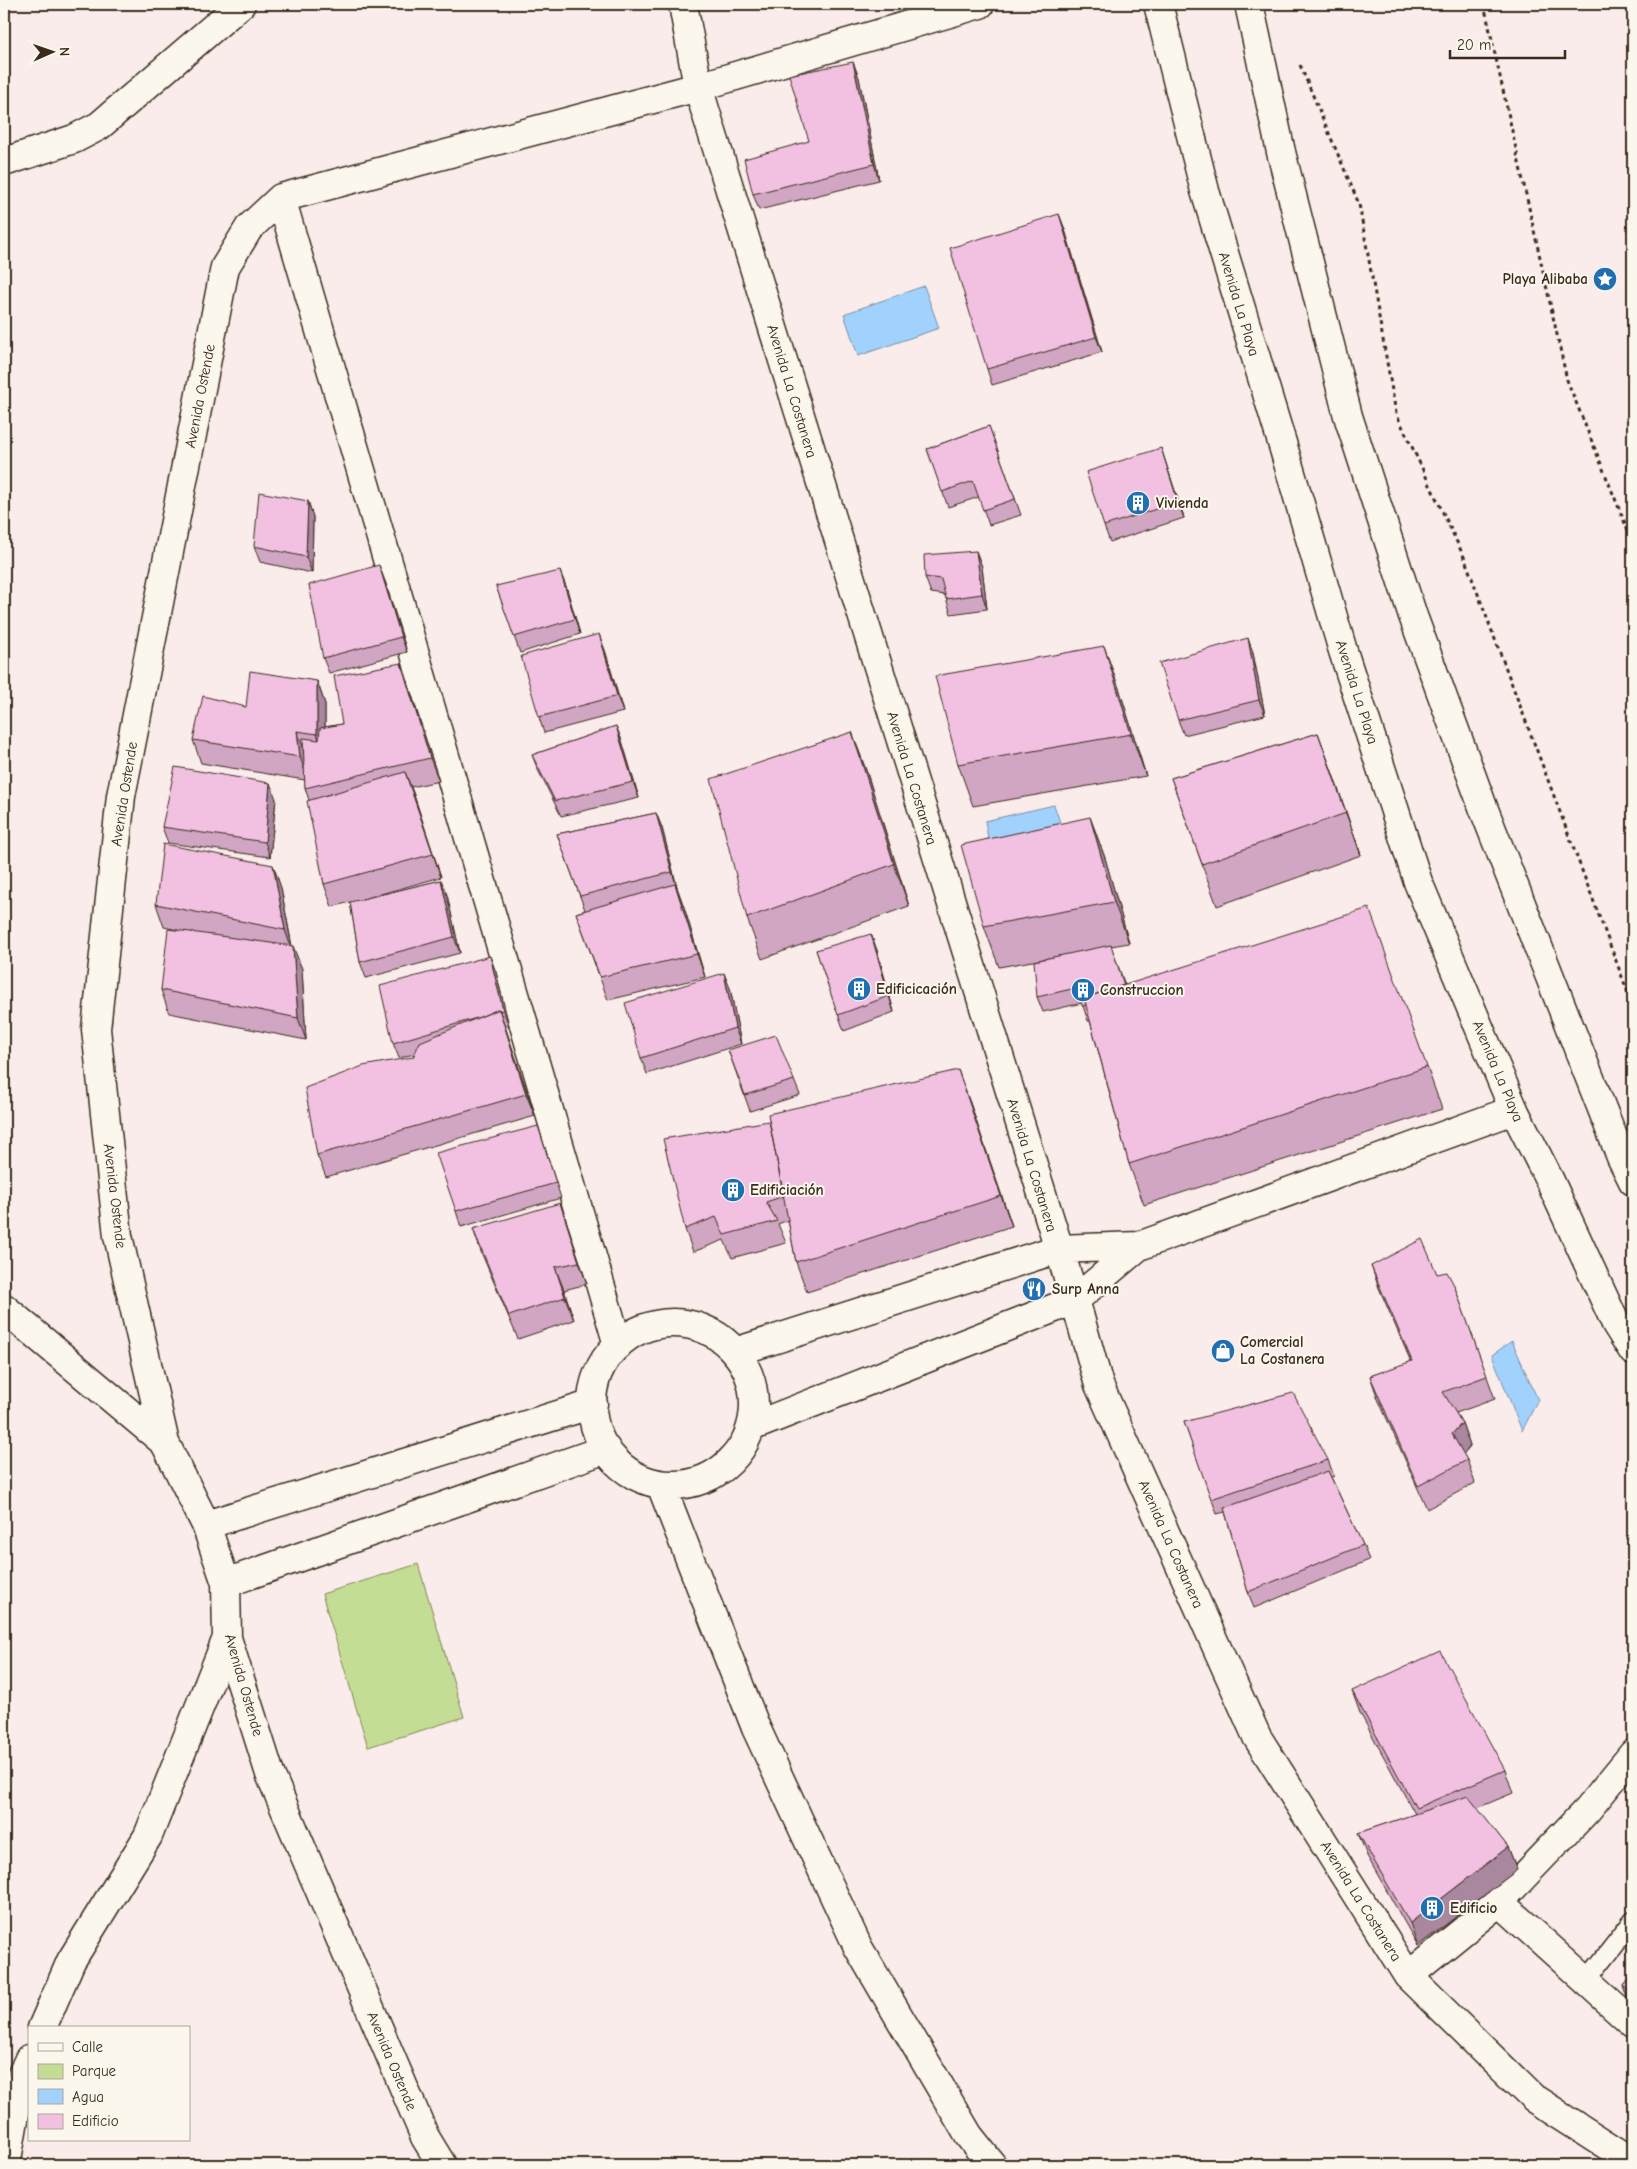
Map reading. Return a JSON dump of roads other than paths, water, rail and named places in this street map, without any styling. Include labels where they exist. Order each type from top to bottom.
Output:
[{"type":"street","points":[[4,162],[74,139],[99,126],[241,4]]},
{"type":"street","points":[[618,1345],[281,198],[698,87],[980,4]]},
{"type":"street","name":"Avenida La Playa","points":[[1158,4],[1205,191],[1343,651],[1418,882],[1514,1110],[1550,1181],[1616,1324],[1633,1351]]},
{"type":"street","points":[[1249,4],[1281,152],[1348,416],[1413,616],[1483,807],[1621,1157],[1633,1181]]},
{"type":"street","name":"Avenida La Costanera","points":[[682,10],[698,87],[1100,1385],[1257,1737],[1408,1976],[1534,2098],[1633,2162]]},
{"type":"street","name":"Avenida Ostende","points":[[281,198],[249,228],[226,267],[121,796],[96,1029],[118,1236],[165,1443],[206,1525],[226,1582],[227,1638],[270,1774],[425,2137],[442,2165]]},
{"type":"street","points":[[735,1352],[1058,1249],[1139,1246],[1514,1110]]},
{"type":"street","points":[[751,1426],[1075,1300],[1139,1246]]},
{"type":"street","points":[[4,1308],[165,1443]]},
{"type":"street","points":[[678,1323],[700,1327],[719,1337],[735,1352],[746,1369],[752,1387],[754,1407],[751,1426],[743,1444],[732,1460],[717,1472],[699,1481],[680,1485],[661,1485],[639,1478],[620,1466],[606,1449],[596,1428],[593,1404],[596,1382],[605,1362],[618,1345],[636,1332],[656,1325],[678,1323]]},
{"type":"street","points":[[206,1525],[593,1404]]},
{"type":"street","points":[[226,1582],[606,1449]]},
{"type":"street","points":[[661,1485],[756,1728],[858,1947],[969,2136],[992,2165]]},
{"type":"street","points":[[43,2026],[71,1960],[148,1836],[227,1638]]},
{"type":"street","points":[[1408,1976],[1499,1902],[1587,1810],[1633,1754]]},
{"type":"street","points":[[1499,1902],[1633,2023]]},
{"type":"street","points":[[6,2165],[22,2074],[28,2061]]},
{"type":"lane","points":[[1586,1981],[1633,1921]]},
{"type":"water","points":[[924,286],[939,328],[858,356],[844,314]]},
{"type":"water","points":[[1054,805],[1068,845],[992,861],[985,821]]},
{"type":"water","points":[[1512,1341],[1538,1400],[1522,1431],[1492,1355]]},
{"type":"place","name":"Playa Alibaba","points":[[1605,279]]},
{"type":"place","name":"Vivienda","points":[[1138,503]]},
{"type":"place","name":"Edificicación","points":[[859,989]]},
{"type":"place","name":"Construccion","points":[[1083,990]]},
{"type":"place","name":"Edificiación","points":[[733,1190]]},
{"type":"place","name":"Surp Anna","points":[[1034,1289]]},
{"type":"place","name":"Comercial La Costanera","points":[[1223,1351]]},
{"type":"place","name":"Edificio","points":[[1432,1908]]}]
